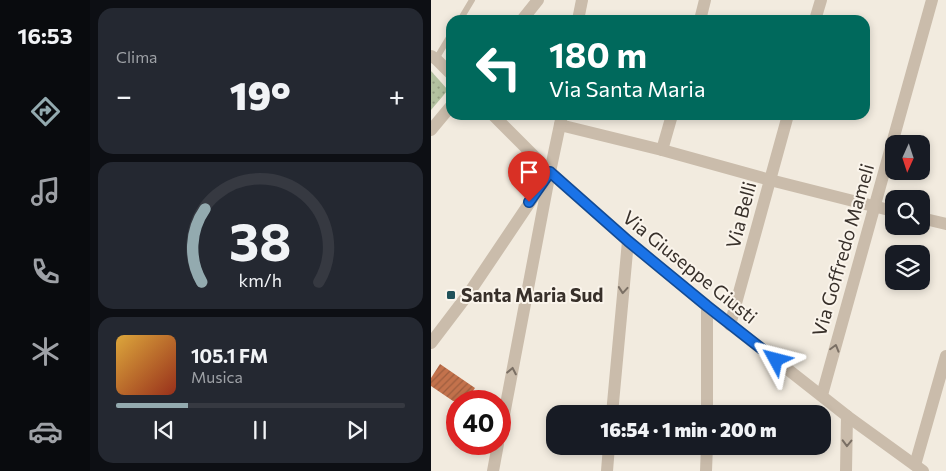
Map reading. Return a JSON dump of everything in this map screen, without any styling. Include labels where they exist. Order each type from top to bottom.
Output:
[{"type":"street","points":[[526,15],[538,0]]},
{"type":"street","points":[[579,15],[582,0]]},
{"type":"street","points":[[701,15],[705,0]]},
{"type":"street","points":[[816,15],[821,0]]},
{"type":"street","name":"Via Goffredo Mameli","points":[[822,395],[932,0]]},
{"type":"street","points":[[433,58],[446,70]]},
{"type":"street","points":[[431,130],[446,112]]},
{"type":"street","name":"Via Giuseppe Giusti","points":[[498,120],[550,172],[628,241],[730,325],[847,416],[919,468]]},
{"type":"street","points":[[509,390],[561,120],[770,180],[885,209]]},
{"type":"street","points":[[662,150],[671,120]]},
{"type":"street","name":"Via Belli","points":[[730,325],[787,120]]},
{"type":"street","points":[[431,343],[469,293],[550,172]]},
{"type":"street","points":[[930,220],[946,224]]},
{"type":"street","points":[[613,405],[628,241]]},
{"type":"street","points":[[707,306],[707,405]]},
{"type":"street","points":[[919,468],[946,356]]},
{"type":"street","points":[[846,471],[847,416]]},
{"type":"street","points":[[493,471],[496,455]]},
{"type":"street","points":[[607,471],[608,455]]},
{"type":"street","points":[[706,471],[707,455]]},
{"type":"lane","points":[[463,15],[472,0]]},
{"type":"lane","points":[[433,58],[446,41]]},
{"type":"green space","points":[[431,71],[446,88],[446,92],[431,110]]},
{"type":"building","points":[[440,364],[475,388],[474,390],[446,390],[446,396],[431,386],[431,378]]},
{"type":"place","name":"Santa Maria Sud","points":[[451,295]]},
{"type":"route","points":[[529,202],[550,172],[628,241],[776,360]]}]
